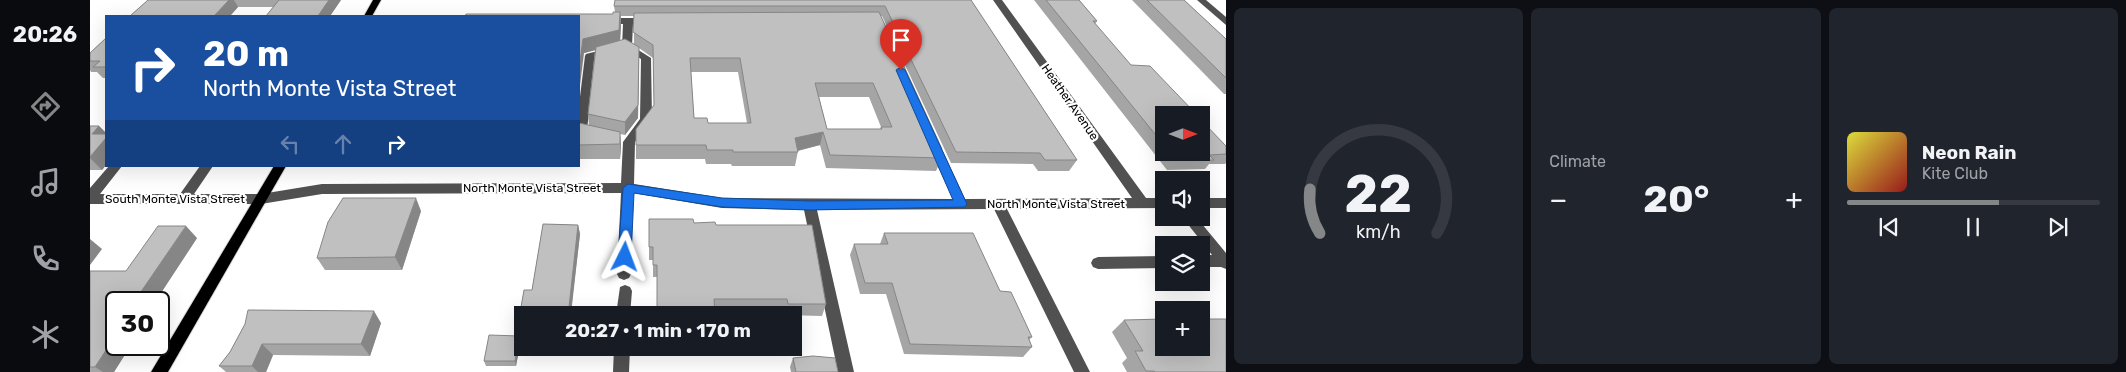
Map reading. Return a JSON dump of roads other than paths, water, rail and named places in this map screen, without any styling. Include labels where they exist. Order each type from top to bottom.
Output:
[{"type":"main road","points":[[369,15],[377,0]]},
{"type":"main road","points":[[159,372],[279,167]]},
{"type":"street","name":"Heather Avenue","points":[[998,0],[1142,203]]},
{"type":"street","points":[[1201,0],[1226,22]]},
{"type":"street","points":[[580,21],[657,21]]},
{"type":"street","points":[[627,46],[628,21]]},
{"type":"street","points":[[600,136],[580,132],[590,56],[627,46],[646,58],[646,119],[624,141],[628,188],[624,274]]},
{"type":"street","points":[[929,133],[961,204]]},
{"type":"street","points":[[90,198],[115,167]]},
{"type":"street","points":[[184,199],[206,167]]},
{"type":"street","name":"North Monte Vista Street","points":[[260,199],[322,189],[628,188],[722,203],[809,206],[1155,203]]},
{"type":"street","name":"South Monte Vista Street","points":[[90,198],[260,199]]},
{"type":"street","points":[[1210,203],[1226,203]]},
{"type":"street","points":[[998,204],[1082,372]]},
{"type":"street","points":[[809,206],[846,372]]},
{"type":"street","points":[[1196,226],[1225,262]]},
{"type":"street","points":[[1210,261],[1225,262]]},
{"type":"street","points":[[1098,263],[1155,262]]},
{"type":"street","points":[[624,291],[624,306]]},
{"type":"street","points":[[621,372],[622,356]]}]
